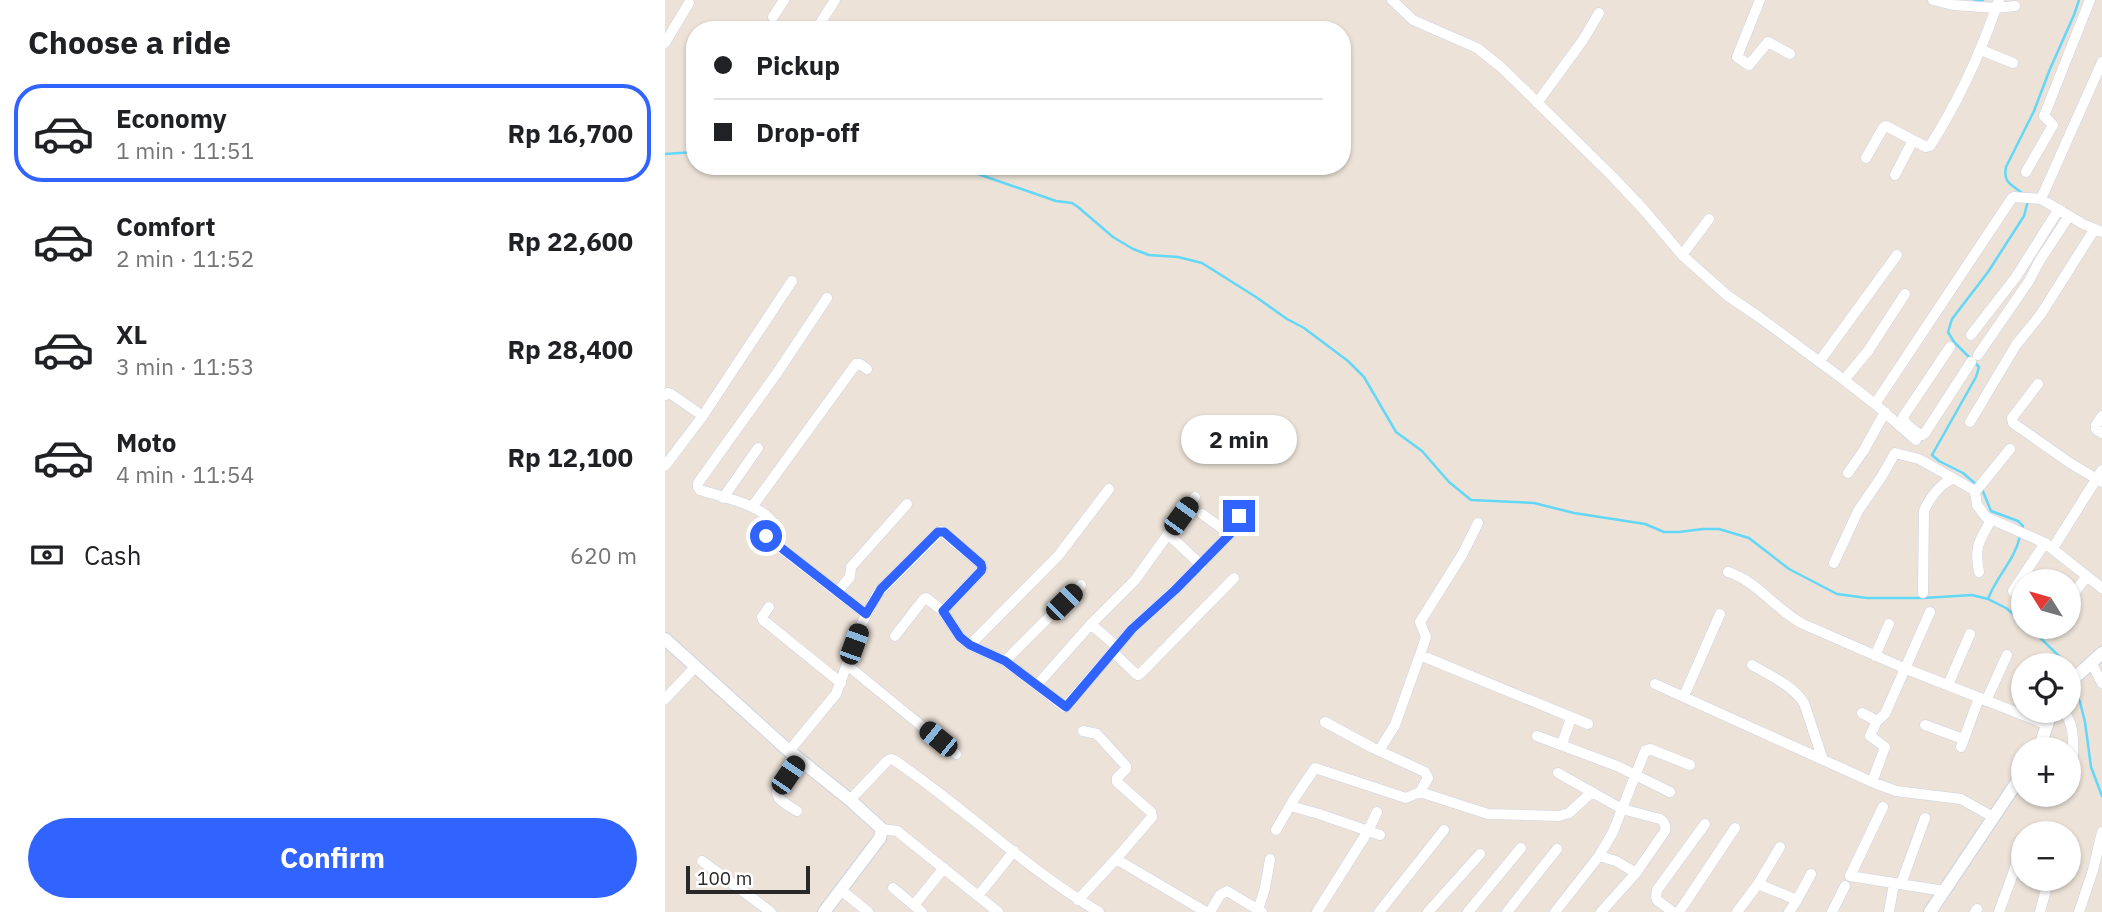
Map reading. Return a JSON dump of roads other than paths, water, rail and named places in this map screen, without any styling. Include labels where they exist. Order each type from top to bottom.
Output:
[{"type":"street","points":[[773,17],[784,0]]},
{"type":"street","points":[[822,21],[835,0]]},
{"type":"street","points":[[1392,0],[1413,20],[1486,54],[1613,177],[1682,255],[1728,296],[1917,437]]},
{"type":"street","points":[[1760,0],[1737,57],[1749,65],[1768,42],[1790,54]]},
{"type":"street","points":[[1935,0],[1953,5],[2015,6]]},
{"type":"street","points":[[2026,172],[2053,125],[2045,116],[2090,0]]},
{"type":"street","points":[[665,43],[689,3]]},
{"type":"street","points":[[1866,158],[1885,127],[1926,147],[1930,146],[1951,113],[1981,51],[1998,4]]},
{"type":"street","points":[[1537,103],[1583,40],[1598,13]]},
{"type":"street","points":[[1981,51],[2013,63]]},
{"type":"street","points":[[2041,199],[2102,62]]},
{"type":"street","points":[[1895,175],[1913,140]]},
{"type":"street","points":[[1875,404],[2012,198],[2041,199],[2098,231],[2041,314],[2016,345],[1970,422]]},
{"type":"street","points":[[1971,335],[2016,277],[2059,209]]},
{"type":"street","points":[[1917,437],[1925,433],[2024,288],[2069,216]]},
{"type":"street","points":[[1682,255],[1709,219]]},
{"type":"street","points":[[1819,362],[1897,254]]},
{"type":"street","points":[[665,466],[702,417],[792,281]]},
{"type":"street","points":[[1844,380],[1868,351],[1905,294]]},
{"type":"street","points":[[827,298],[698,483],[698,487],[700,490],[752,507],[773,521],[766,535],[769,539],[866,614]]},
{"type":"street","points":[[1919,459],[1917,437],[1903,417],[1950,347]]},
{"type":"street","points":[[752,507],[856,364],[860,363],[867,369]]},
{"type":"street","points":[[2031,569],[2101,477],[2070,463],[2013,423],[2012,418],[2038,384]]},
{"type":"street","points":[[665,394],[671,394],[697,412]]},
{"type":"street","points":[[1848,473],[1885,412]]},
{"type":"street","points":[[2102,416],[2096,429],[2102,433]]},
{"type":"street","points":[[723,498],[758,448]]},
{"type":"street","points":[[1975,492],[2010,449]]},
{"type":"street","points":[[1835,563],[1853,520],[1895,453],[1919,459],[1967,486],[1975,492],[1979,510],[1991,520],[2049,546],[2102,589]]},
{"type":"street","points":[[1923,593],[1924,511],[1930,499],[1946,481],[1952,479]]},
{"type":"street","points":[[970,645],[1058,556],[1109,489]]},
{"type":"street","points":[[1037,685],[1091,624],[1135,580],[1195,497]]},
{"type":"street","points":[[838,592],[849,578],[851,567],[907,503]]},
{"type":"street","points":[[1202,514],[1230,534]]},
{"type":"street","points":[[895,636],[923,600],[929,600],[943,611],[960,637],[970,645],[1005,661],[1066,707],[1132,629],[1230,534],[1239,516]]},
{"type":"street","points":[[1979,572],[1976,549],[1991,520]]},
{"type":"street","points":[[1380,750],[1395,725],[1426,637],[1421,620],[1462,555],[1478,523]]},
{"type":"street","points":[[797,811],[780,800],[777,792],[794,755],[841,683],[866,614],[881,589],[941,531],[981,564],[982,568],[943,611]]},
{"type":"street","points":[[1168,534],[1201,565]]},
{"type":"street","points":[[1728,572],[1745,579],[1795,620],[1875,656],[2048,725],[2044,737]]},
{"type":"street","points":[[2081,584],[2087,576]]},
{"type":"street","points":[[1091,624],[1138,675],[1234,578]]},
{"type":"street","points":[[1005,661],[1081,585]]},
{"type":"street","points":[[769,607],[762,617],[763,620],[841,683]]},
{"type":"street","points":[[1872,782],[1885,750],[1870,736],[1877,721],[1885,714],[1930,612]]},
{"type":"street","points":[[1684,696],[1720,614]]},
{"type":"street","points":[[1875,656],[1889,624]]},
{"type":"street","points":[[1948,685],[1970,634]]},
{"type":"street","points":[[665,639],[794,755],[882,829],[897,831],[998,912]]},
{"type":"street","points":[[2081,672],[2102,653]]},
{"type":"street","points":[[1420,655],[1588,724]]},
{"type":"street","points":[[1924,726],[1962,743],[2007,655]]},
{"type":"street","points":[[2091,662],[2102,682]]},
{"type":"street","points":[[847,666],[956,754]]},
{"type":"street","points":[[1752,666],[1800,696],[1823,760]]},
{"type":"street","points":[[665,699],[695,667]]},
{"type":"street","points":[[1655,684],[1872,782],[1896,791],[1961,800],[1993,817]]},
{"type":"street","points":[[1862,713],[1877,721]]},
{"type":"street","points":[[1562,744],[1571,718]]},
{"type":"street","points":[[1276,830],[1315,768],[1401,798],[1420,792],[1428,778],[1427,773],[1325,722]]},
{"type":"street","points":[[1078,900],[1152,818],[1152,814],[1117,782],[1126,766],[1097,734],[1083,731]]},
{"type":"street","points":[[1537,736],[1562,744],[1670,792]]},
{"type":"street","points":[[1555,912],[1599,856],[1613,832],[1645,751],[1649,748],[1690,765]]},
{"type":"street","points":[[850,800],[889,759],[894,760],[927,782],[1078,900],[1098,912]]},
{"type":"street","points":[[1558,772],[1622,809],[1660,819],[1665,823],[1665,831],[1636,873],[1601,912]]},
{"type":"street","points":[[1930,912],[2011,791]]},
{"type":"street","points":[[1420,792],[1488,814],[1559,816],[1569,813],[1592,792]]},
{"type":"street","points":[[1290,806],[1380,835]]},
{"type":"street","points":[[1832,912],[1883,807]]},
{"type":"street","points":[[1317,912],[1377,812]]},
{"type":"street","points":[[1889,912],[1897,884],[1925,818]]},
{"type":"street","points":[[1673,912],[1657,900],[1657,890],[1705,824]]},
{"type":"street","points":[[1679,912],[1735,828]]},
{"type":"street","points":[[824,912],[880,838],[882,829]]},
{"type":"street","points":[[1379,912],[1444,830]]},
{"type":"street","points":[[2079,912],[2102,832]]},
{"type":"street","points":[[1737,912],[1780,847]]},
{"type":"street","points":[[1468,912],[1521,848]]},
{"type":"street","points":[[1507,912],[1557,849]]},
{"type":"street","points":[[978,896],[1014,851]]},
{"type":"street","points":[[1428,912],[1480,854]]},
{"type":"street","points":[[1599,856],[1616,861],[1636,873]]},
{"type":"street","points":[[1116,859],[1208,912],[1220,895],[1227,891],[1260,911],[1270,859]]},
{"type":"street","points":[[702,862],[771,912]]},
{"type":"street","points":[[893,888],[918,909],[944,868]]},
{"type":"street","points":[[1789,912],[1811,874]]},
{"type":"street","points":[[1999,912],[2011,879]]},
{"type":"street","points":[[1847,881],[1897,884],[1944,891]]},
{"type":"street","points":[[1758,884],[1797,900]]},
{"type":"street","points":[[841,890],[868,912]]},
{"type":"street","points":[[2040,912],[2046,891]]},
{"type":"waterway","points":[[1972,2],[1983,0]]},
{"type":"waterway","points":[[2022,193],[2007,180],[2006,167],[2034,111],[2079,0]]},
{"type":"waterway","points":[[665,154],[686,153]]},
{"type":"waterway","points":[[981,175],[1056,201],[1072,203],[1113,237],[1133,249],[1149,255],[1178,257],[1202,263],[1304,328],[1348,361],[1364,377],[1396,432],[1422,451],[1449,482],[1471,500],[1534,503],[1574,513],[1645,524],[1664,532],[1719,529],[1749,538],[1789,569],[1837,594],[1867,598],[1972,595],[1988,599],[2011,612]]},
{"type":"waterway","points":[[1977,485],[1963,473],[1932,455],[1979,367],[1954,342],[1948,332],[1952,319],[1988,272],[2024,216],[2028,201]]},
{"type":"waterway","points":[[1982,489],[1991,511],[2018,521],[2023,526],[2022,529]]},
{"type":"waterway","points":[[1988,599],[2014,553],[2020,536]]},
{"type":"waterway","points":[[2041,639],[2056,653]]},
{"type":"waterway","points":[[2081,706],[2091,767],[2102,796]]}]
